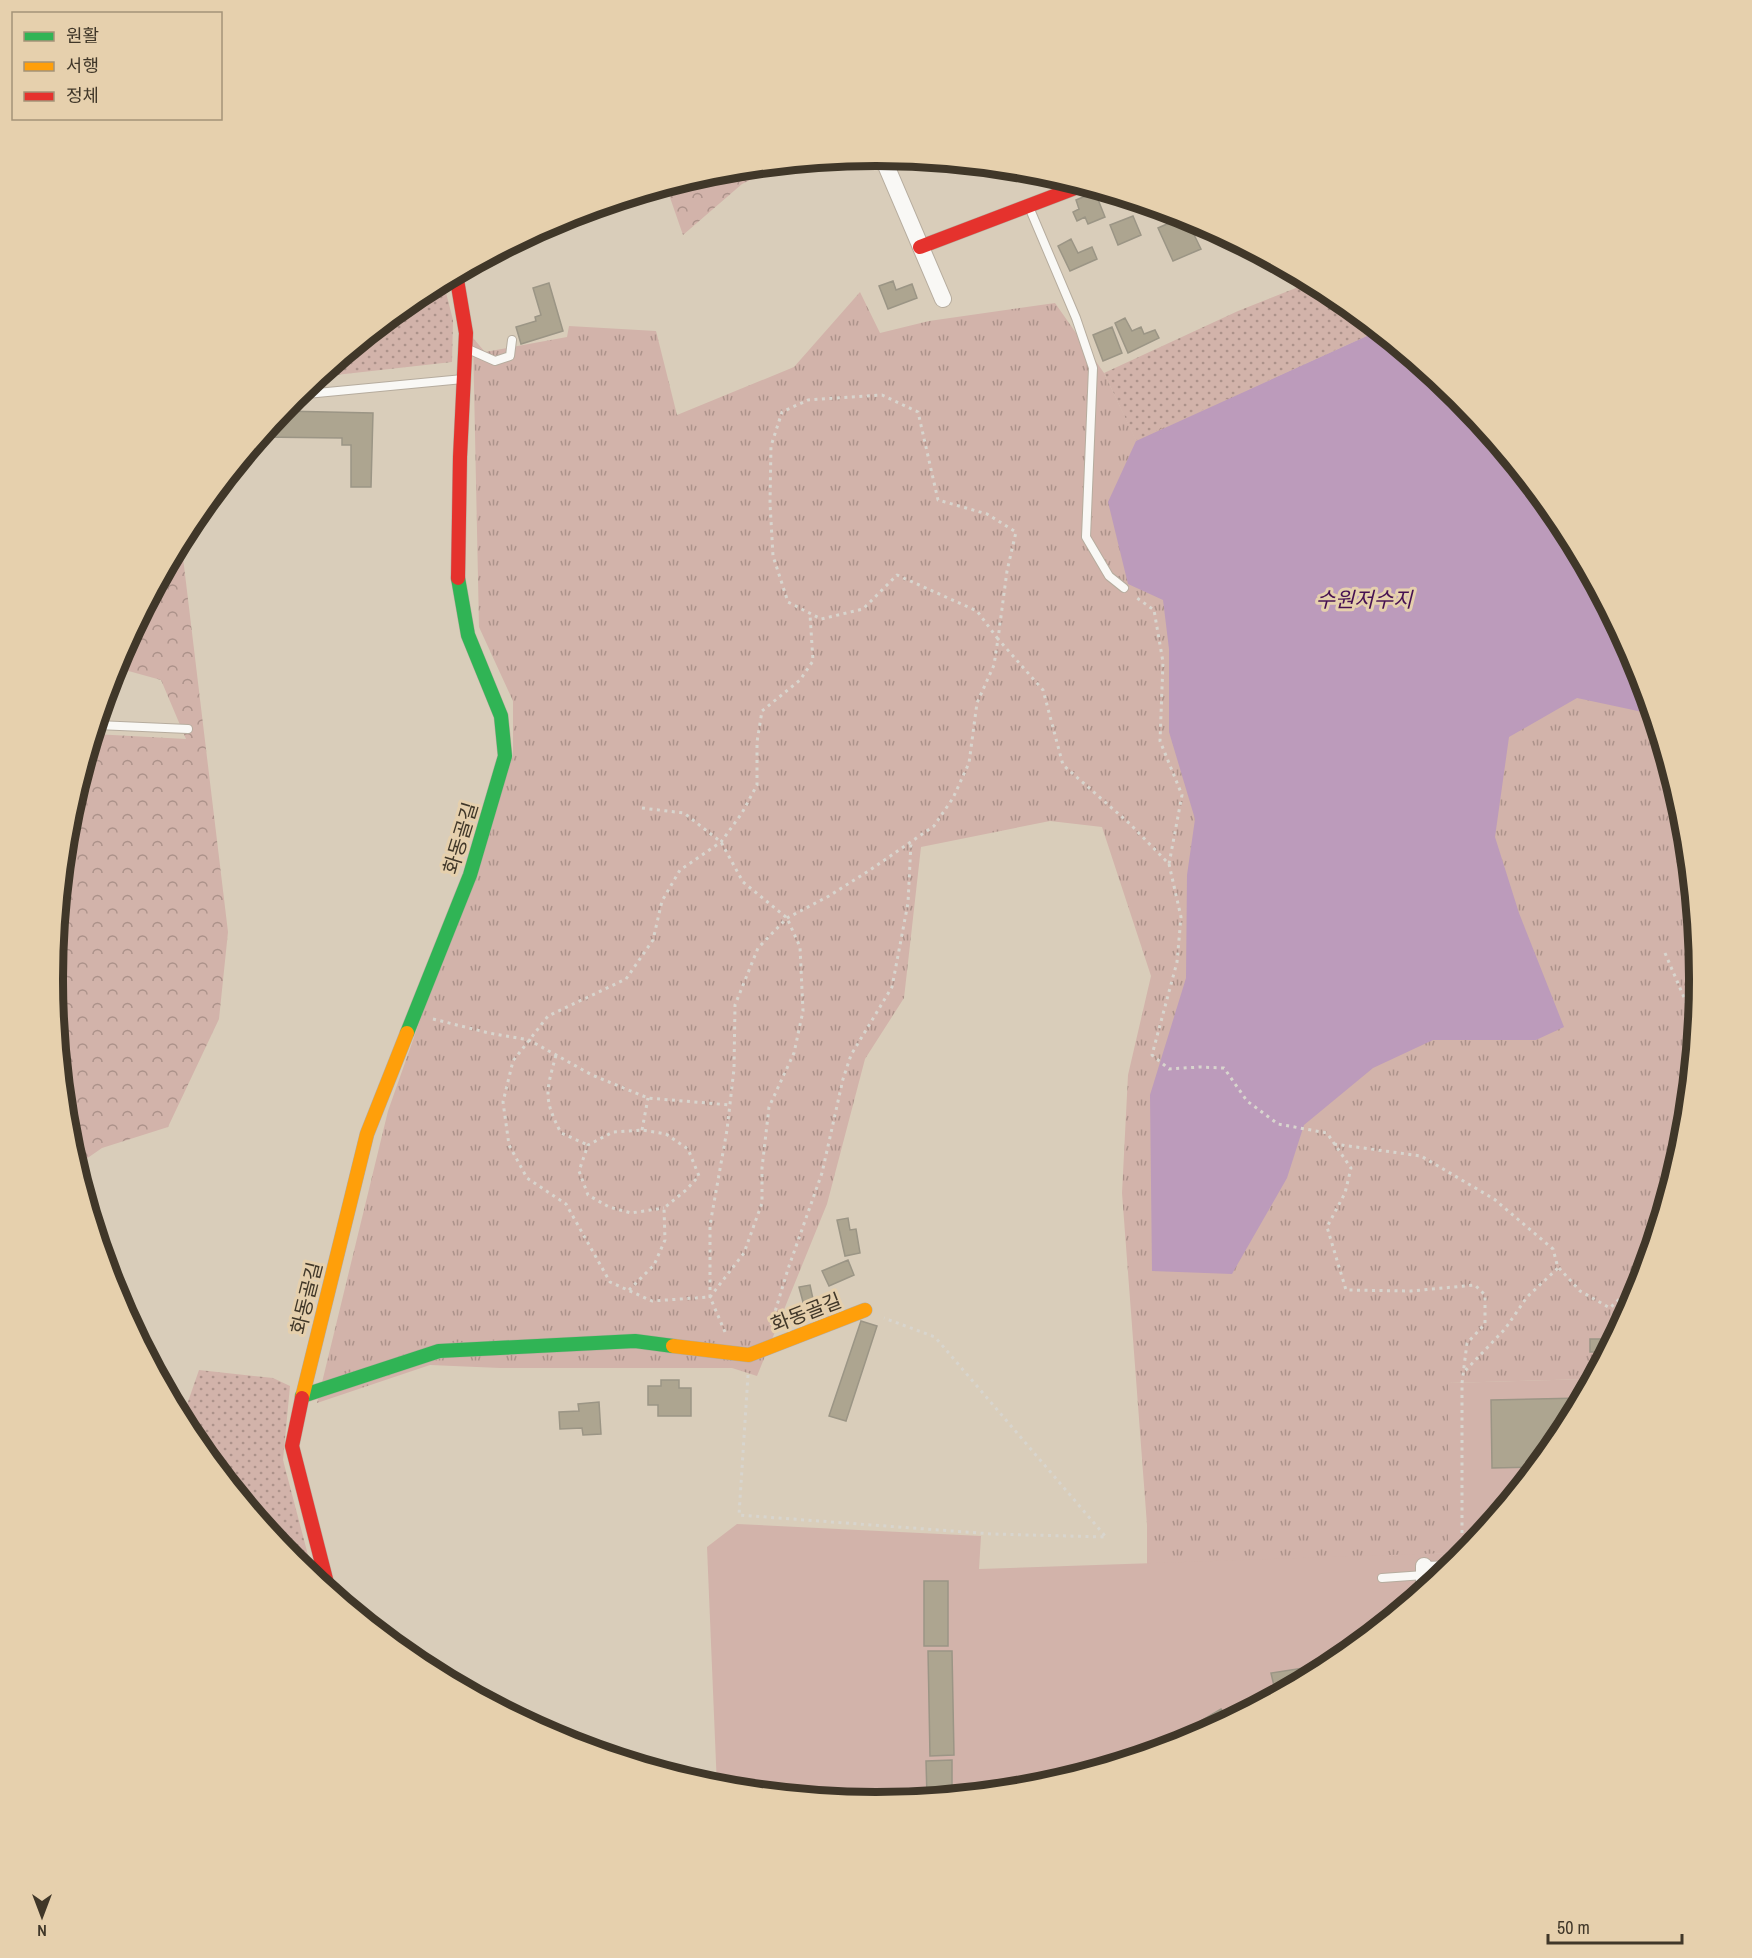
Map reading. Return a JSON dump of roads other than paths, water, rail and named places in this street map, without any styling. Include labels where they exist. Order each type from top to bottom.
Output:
[{"type":"street","points":[[886,166],[943,299]]},
{"type":"street","points":[[920,247],[1070,190]]},
{"type":"street","name":"화동골길","points":[[325,1576],[292,1446],[302,1396],[367,1134],[470,875],[505,756],[501,716],[468,635],[457,574],[466,333],[457,283]]},
{"type":"street","name":"화동골길","points":[[302,1396],[439,1351],[635,1341],[749,1355],[865,1310]]},
{"type":"lane","points":[[1029,206],[1076,318],[1093,368],[1086,537],[1109,576],[1124,588]]},
{"type":"lane","points":[[465,347],[495,362],[510,356],[512,340]]},
{"type":"lane","points":[[312,393],[463,379]]},
{"type":"lane","points":[[104,725],[189,729]]},
{"type":"lane","points":[[1382,1578],[1424,1577]]},
{"type":"water","name":"수원저수지","points":[[1371,334],[1451,404],[1521,484],[1552,527],[1580,572],[1605,619],[1644,712],[1577,698],[1509,737],[1495,837],[1519,913],[1564,1027],[1536,1040],[1433,1040],[1373,1068],[1304,1125],[1287,1178],[1232,1274],[1152,1271],[1150,1095],[1186,978],[1187,875],[1195,819],[1169,732],[1169,649],[1163,600],[1128,584],[1108,502],[1136,441]]}]
